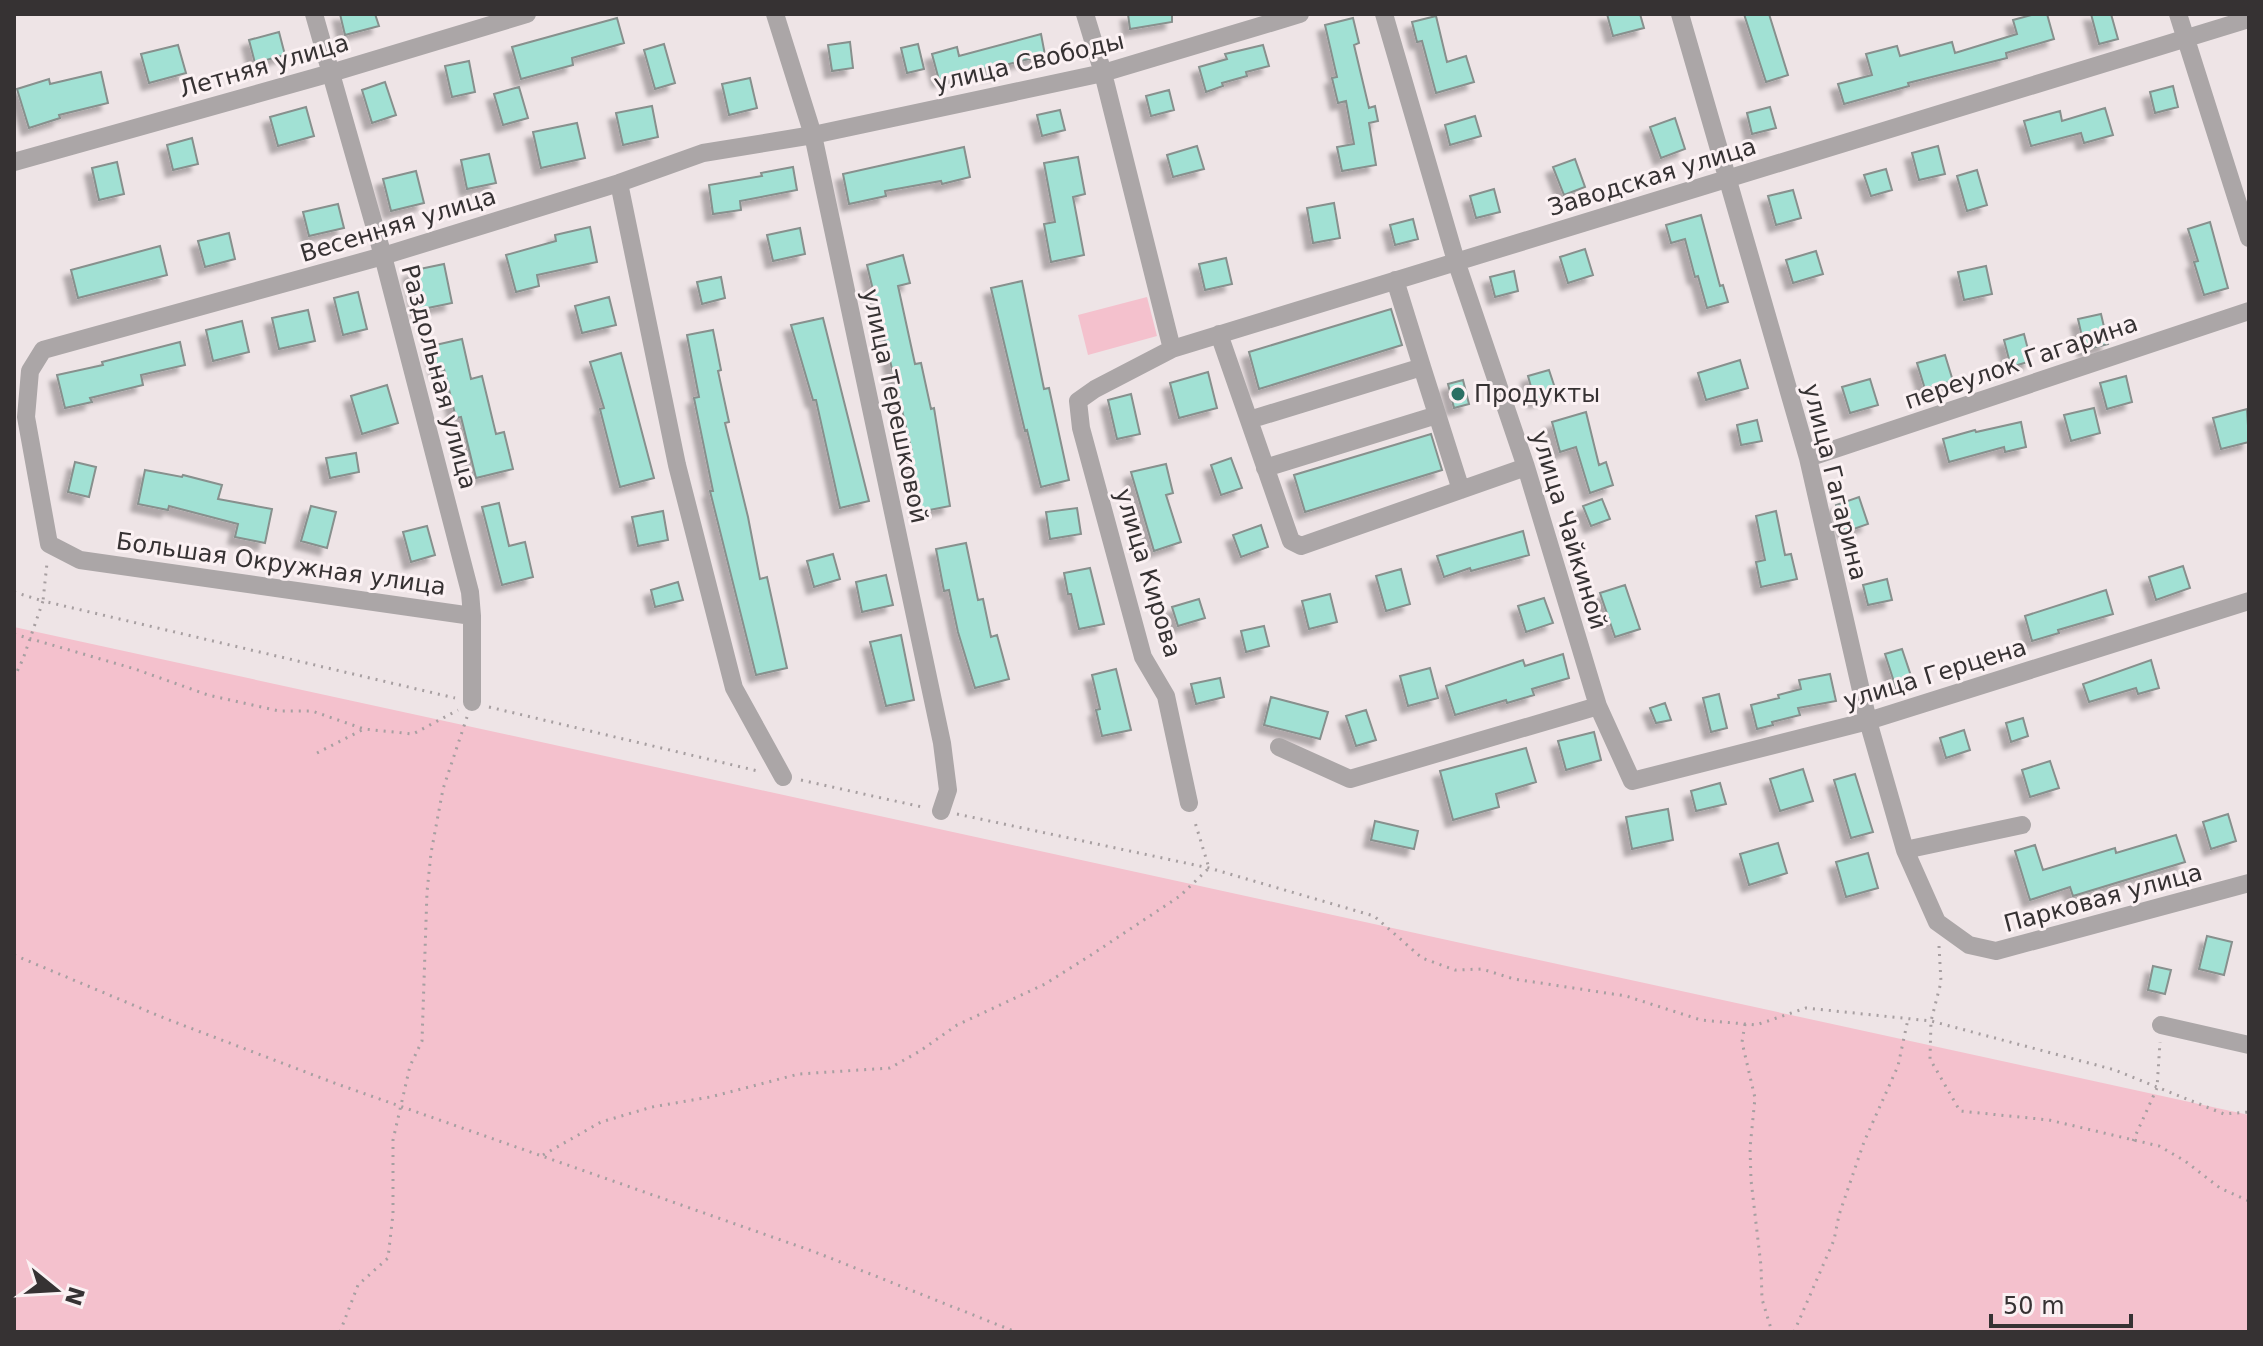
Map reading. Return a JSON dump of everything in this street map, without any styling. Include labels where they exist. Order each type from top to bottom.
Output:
[{"type":"street","name":"Раздольная улица","points":[[314,14],[383,256],[470,592],[472,616]]},
{"type":"street","name":"Летняя улица","points":[[14,162],[527,14]]},
{"type":"street","name":"улица Терешковой","points":[[775,14],[813,135],[942,743],[948,790],[941,811]]},
{"type":"street","points":[[1085,14],[1103,73],[1172,349]]},
{"type":"street","name":"улица Свободы","points":[[813,135],[1103,73],[1300,14]]},
{"type":"street","name":"улица Чайкиной","points":[[1384,14],[1456,261],[1526,467],[1598,706],[1632,781]]},
{"type":"street","name":"улица Гагарина","points":[[1680,14],[1808,458],[1868,721],[1905,850],[1937,922]]},
{"type":"street","points":[[2178,14],[2249,238]]},
{"type":"street","name":"Заводская улица","points":[[1078,401],[1172,349],[2249,19]]},
{"type":"street","name":"Весенняя улица","points":[[49,544],[26,417],[30,371],[43,350],[383,256],[619,183],[703,153],[813,135]]},
{"type":"street","points":[[619,183],[677,465],[734,688],[783,777]]},
{"type":"street","points":[[1395,280],[1461,490]]},
{"type":"street","name":"переулок Гагарина","points":[[1808,458],[2249,311]]},
{"type":"street","points":[[1219,334],[1291,541],[1296,546],[1526,467]]},
{"type":"street","points":[[1249,420],[1422,367]]},
{"type":"street","name":"улица Кирова","points":[[1078,401],[1081,428],[1143,657],[1166,696],[1189,803]]},
{"type":"street","points":[[1265,468],[1437,415]]},
{"type":"street","name":"Большая Окружная улица","points":[[49,544],[80,560],[472,616],[472,702]]},
{"type":"street","name":"улица Герцена","points":[[1632,781],[1868,721],[2249,601]]},
{"type":"street","points":[[1279,747],[1350,779],[1598,706]]},
{"type":"street","points":[[1905,850],[2022,825]]},
{"type":"street","name":"Парковая улица","points":[[1937,922],[1969,945],[1996,951],[2249,883]]},
{"type":"street","points":[[2161,1025],[2249,1045]]},
{"type":"path","points":[[14,678],[43,601],[49,544]]},
{"type":"path","points":[[14,592],[783,777],[1209,868],[1374,916],[1422,958],[1455,970],[1482,969],[1514,979],[1626,996],[1701,1020],[1756,1025],[1806,1008],[1931,1021],[2115,1070],[2224,1114],[2249,1112]]},
{"type":"path","points":[[14,634],[135,669],[208,695],[279,711],[312,711],[364,729],[413,734],[472,702]]},
{"type":"path","points":[[340,1332],[358,1285],[388,1258],[393,1214],[393,1140],[410,1066],[422,1041],[431,853],[443,789],[472,702]]},
{"type":"path","points":[[317,753],[364,729]]},
{"type":"path","points":[[1189,803],[1209,868]]},
{"type":"path","points":[[543,1155],[601,1122],[652,1107],[710,1097],[799,1074],[890,1068],[957,1025],[1045,984],[1077,964],[1180,896],[1209,868]]},
{"type":"path","points":[[1937,922],[1941,982],[1931,1021],[1930,1059],[1960,1111],[2049,1120],[2159,1146],[2220,1188],[2249,1201]]},
{"type":"path","points":[[14,955],[164,1018],[815,1252],[1016,1332]]},
{"type":"path","points":[[1794,1332],[1834,1240],[1839,1215],[1864,1142],[1898,1066],[1908,1019]]},
{"type":"path","points":[[1745,1024],[1742,1042],[1755,1098],[1750,1148],[1751,1180],[1762,1299],[1772,1332]]},
{"type":"path","points":[[2133,1141],[2157,1088],[2161,1025]]},
{"type":"shaded area","points":[[1147,297],[1157,336],[1088,355],[1078,315]]},
{"type":"shaded area","points":[[14,627],[2249,1115],[2249,1332],[14,1332]]},
{"type":"building","points":[[340,14],[375,14],[379,26],[345,35]]},
{"type":"building","points":[[1128,14],[1172,14],[1172,22],[1130,29]]},
{"type":"building","points":[[1607,14],[1640,14],[1644,28],[1613,36]]},
{"type":"building","points":[[1744,14],[1769,14],[1788,75],[1766,82]]},
{"type":"building","points":[[2047,14],[2054,39],[2006,53],[2007,58],[1908,83],[1909,86],[1844,104],[1838,84],[1872,75],[1866,54],[1897,46],[1900,56],[1952,42],[1955,53],[2017,34],[2013,20]]},
{"type":"building","points":[[2091,14],[2111,14],[2118,39],[2099,44]]},
{"type":"building","points":[[1436,16],[1447,62],[1466,56],[1474,82],[1436,93],[1422,41],[1417,42],[1412,22]]},
{"type":"building","points":[[617,18],[624,43],[572,58],[573,65],[521,79],[512,47]]},
{"type":"building","points":[[1353,18],[1359,43],[1354,45],[1369,108],[1375,106],[1378,121],[1369,123],[1376,165],[1342,171],[1337,147],[1354,144],[1346,101],[1338,103],[1332,78],[1337,77],[1325,25]]},
{"type":"building","points":[[279,32],[285,55],[255,63],[249,40]]},
{"type":"building","points":[[1041,34],[1045,55],[1001,66],[1003,71],[988,74],[986,68],[939,80],[932,54],[957,47],[959,56]]},
{"type":"building","points":[[850,42],[853,68],[832,71],[828,45]]},
{"type":"building","points":[[664,44],[675,83],[655,89],[644,50]]},
{"type":"building","points":[[918,44],[924,69],[907,73],[901,48]]},
{"type":"building","points":[[178,45],[186,73],[149,83],[141,54]]},
{"type":"building","points":[[1263,45],[1269,66],[1246,72],[1247,76],[1222,83],[1223,86],[1206,92],[1199,67],[1227,59],[1225,54]]},
{"type":"building","points":[[469,61],[475,92],[452,97],[445,66]]},
{"type":"building","points":[[101,72],[108,103],[59,115],[60,118],[29,128],[17,89],[49,79],[50,84]]},
{"type":"building","points":[[750,78],[757,108],[729,115],[722,84]]},
{"type":"building","points":[[385,82],[396,115],[372,123],[362,90]]},
{"type":"building","points":[[2173,86],[2178,107],[2155,113],[2150,92]]},
{"type":"building","points":[[519,87],[528,118],[503,125],[494,94]]},
{"type":"building","points":[[1169,90],[1174,110],[1151,116],[1146,96]]},
{"type":"building","points":[[652,106],[658,137],[623,145],[616,113]]},
{"type":"building","points":[[306,107],[314,136],[278,146],[270,117]]},
{"type":"building","points":[[1770,107],[1776,128],[1752,134],[1747,113]]},
{"type":"building","points":[[2105,108],[2113,135],[2084,143],[2081,133],[2031,146],[2024,121],[2060,111],[2062,121]]},
{"type":"building","points":[[1060,110],[1065,130],[1042,136],[1037,115]]},
{"type":"building","points":[[1475,116],[1481,136],[1450,145],[1445,125]]},
{"type":"building","points":[[1675,118],[1685,149],[1661,158],[1650,127]]},
{"type":"building","points":[[577,123],[585,158],[541,168],[533,132]]},
{"type":"building","points":[[192,138],[198,164],[173,170],[167,145]]},
{"type":"building","points":[[1197,146],[1204,169],[1173,177],[1167,155]]},
{"type":"building","points":[[1938,146],[1945,174],[1919,180],[1912,153]]},
{"type":"building","points":[[964,147],[970,177],[885,191],[886,196],[849,204],[843,174]]},
{"type":"building","points":[[489,154],[496,183],[467,189],[461,160]]},
{"type":"building","points":[[1078,157],[1085,194],[1073,197],[1084,255],[1051,262],[1044,224],[1055,222],[1044,163]]},
{"type":"building","points":[[1575,159],[1585,187],[1564,195],[1553,167]]},
{"type":"building","points":[[117,162],[124,194],[99,200],[92,168]]},
{"type":"building","points":[[793,167],[797,190],[740,201],[741,210],[713,214],[709,185]]},
{"type":"building","points":[[1886,169],[1892,190],[1871,196],[1864,175]]},
{"type":"building","points":[[1977,170],[1987,205],[1967,211],[1957,176]]},
{"type":"building","points":[[416,171],[424,203],[391,211],[383,179]]},
{"type":"building","points":[[1494,189],[1500,212],[1476,218],[1470,196]]},
{"type":"building","points":[[1793,190],[1801,218],[1776,225],[1768,196]]},
{"type":"building","points":[[1334,203],[1340,238],[1313,243],[1307,208]]},
{"type":"building","points":[[338,204],[344,228],[309,236],[303,212]]},
{"type":"building","points":[[1701,215],[1720,286],[1723,285],[1728,302],[1707,308],[1685,239],[1671,243],[1666,225]]},
{"type":"building","points":[[1413,219],[1418,239],[1395,245],[1390,225]]},
{"type":"building","points":[[2210,222],[2228,288],[2204,295],[2188,229]]},
{"type":"building","points":[[590,227],[597,262],[537,275],[539,286],[516,292],[506,255],[556,241],[555,235]]},
{"type":"building","points":[[800,228],[805,254],[773,261],[767,235]]},
{"type":"building","points":[[229,233],[235,259],[205,267],[198,241]]},
{"type":"building","points":[[160,246],[167,275],[78,298],[71,270]]},
{"type":"building","points":[[1585,249],[1593,275],[1568,283],[1560,257]]},
{"type":"building","points":[[1816,251],[1823,274],[1793,283],[1786,260]]},
{"type":"building","points":[[903,255],[910,283],[898,286],[915,364],[921,363],[931,409],[934,408],[950,506],[919,512],[912,452],[867,265]]},
{"type":"building","points":[[1226,258],[1232,284],[1205,290],[1199,264]]},
{"type":"building","points":[[444,264],[452,303],[418,310],[410,271]]},
{"type":"building","points":[[1986,266],[1992,294],[1964,300],[1958,272]]},
{"type":"building","points":[[1514,271],[1518,291],[1495,297],[1490,277]]},
{"type":"building","points":[[721,277],[725,298],[702,304],[697,282]]},
{"type":"building","points":[[1022,281],[1044,389],[1049,388],[1069,480],[1041,487],[991,288]]},
{"type":"building","points":[[358,292],[367,329],[343,335],[334,298]]},
{"type":"building","points":[[609,297],[616,325],[582,333],[575,306]]},
{"type":"building","points":[[1391,309],[1402,345],[1259,389],[1249,352]]},
{"type":"building","points":[[308,310],[315,341],[279,349],[272,318]]},
{"type":"building","points":[[2101,314],[2108,344],[2085,350],[2078,319]]},
{"type":"building","points":[[823,318],[869,501],[840,508],[816,400],[813,400],[791,325]]},
{"type":"building","points":[[242,321],[249,352],[213,361],[206,330]]},
{"type":"building","points":[[713,330],[729,422],[725,423],[760,579],[767,577],[787,668],[756,675],[710,491],[713,491],[694,398],[699,397],[687,335]]},
{"type":"building","points":[[2024,334],[2031,361],[2011,367],[2004,340]]},
{"type":"building","points":[[462,339],[471,379],[482,376],[496,434],[504,432],[513,469],[476,478],[461,417],[456,418],[444,369],[437,371],[431,346]]},
{"type":"building","points":[[180,342],[185,365],[141,375],[143,385],[90,398],[92,402],[65,408],[57,375]]},
{"type":"building","points":[[621,353],[654,478],[620,487],[600,409],[604,408],[590,362]]},
{"type":"building","points":[[1945,355],[1953,381],[1925,389],[1917,363]]},
{"type":"building","points":[[1740,360],[1748,388],[1706,400],[1698,373]]},
{"type":"building","points":[[1549,370],[1557,394],[1535,401],[1528,376]]},
{"type":"building","points":[[1208,372],[1217,408],[1179,418],[1170,383]]},
{"type":"building","points":[[2126,376],[2132,402],[2107,409],[2100,383]]},
{"type":"building","points":[[1870,379],[1878,405],[1850,413],[1842,387]]},
{"type":"building","name":"Продукты","points":[[1463,380],[1469,404],[1454,408],[1448,384]]},
{"type":"building","points":[[387,385],[398,423],[362,434],[351,396]]},
{"type":"building","points":[[1131,394],[1140,434],[1117,439],[1108,400]]},
{"type":"building","points":[[2094,408],[2100,433],[2071,441],[2064,415]]},
{"type":"building","points":[[2247,409],[2249,442],[2221,449],[2213,418]]},
{"type":"building","points":[[1586,412],[1599,465],[1606,462],[1613,485],[1590,493],[1576,447],[1560,452],[1552,422]]},
{"type":"building","points":[[1757,420],[1762,441],[1741,445],[1737,425]]},
{"type":"building","points":[[2021,422],[2026,447],[2005,452],[2004,447],[1949,462],[1943,439]]},
{"type":"building","points":[[1431,434],[1442,470],[1305,512],[1294,475]]},
{"type":"building","points":[[356,453],[359,472],[330,478],[326,458]]},
{"type":"building","points":[[1231,458],[1242,488],[1221,495],[1211,465]]},
{"type":"building","points":[[75,462],[96,467],[89,497],[68,492]]},
{"type":"building","points":[[1166,464],[1173,493],[1166,495],[1181,542],[1154,551],[1131,472]]},
{"type":"building","points":[[145,470],[222,485],[218,499],[272,509],[265,543],[235,537],[238,524],[169,506],[168,510],[138,504]]},
{"type":"building","points":[[1859,497],[1868,524],[1845,532],[1836,505]]},
{"type":"building","points":[[1602,499],[1610,519],[1591,526],[1583,506]]},
{"type":"building","points":[[499,503],[509,546],[525,542],[533,577],[502,585],[482,507]]},
{"type":"building","points":[[311,506],[336,512],[327,548],[301,541]]},
{"type":"building","points":[[1077,508],[1081,534],[1050,539],[1046,512]]},
{"type":"building","points":[[663,511],[668,540],[638,546],[632,517]]},
{"type":"building","points":[[1776,511],[1785,555],[1791,554],[1797,579],[1761,587],[1756,562],[1765,560],[1756,516]]},
{"type":"building","points":[[1261,525],[1268,547],[1241,557],[1233,535]]},
{"type":"building","points":[[427,526],[435,555],[411,562],[403,532]]},
{"type":"building","points":[[1523,531],[1529,555],[1444,577],[1437,556]]},
{"type":"building","points":[[966,543],[978,600],[983,599],[991,637],[997,635],[1009,679],[975,688],[949,590],[944,591],[936,549]]},
{"type":"building","points":[[833,554],[840,579],[814,587],[807,561]]},
{"type":"building","points":[[2183,566],[2190,588],[2156,600],[2149,577]]},
{"type":"building","points":[[1090,568],[1104,624],[1079,629],[1064,573]]},
{"type":"building","points":[[1401,569],[1410,604],[1386,611],[1376,576]]},
{"type":"building","points":[[886,575],[893,605],[862,612],[856,582]]},
{"type":"building","points":[[1887,579],[1892,600],[1868,605],[1863,585]]},
{"type":"building","points":[[678,582],[683,600],[655,607],[651,590]]},
{"type":"building","points":[[1625,585],[1640,629],[1615,637],[1600,593]]},
{"type":"building","points":[[2106,590],[2113,614],[2032,641],[2025,616]]},
{"type":"building","points":[[1330,594],[1337,622],[1309,629],[1302,601]]},
{"type":"building","points":[[1544,598],[1553,623],[1526,632],[1518,606]]},
{"type":"building","points":[[1199,599],[1205,618],[1178,626],[1172,607]]},
{"type":"building","points":[[1264,626],[1269,646],[1246,652],[1241,631]]},
{"type":"building","points":[[901,635],[914,700],[886,706],[870,642]]},
{"type":"building","points":[[1902,649],[1913,682],[1896,688],[1885,654]]},
{"type":"building","points":[[1563,654],[1569,678],[1532,689],[1534,695],[1455,715],[1446,686],[1523,660],[1525,666]]},
{"type":"building","points":[[2151,660],[2159,688],[2138,694],[2136,688],[2089,702],[2083,684]]},
{"type":"building","points":[[1430,668],[1438,698],[1408,706],[1400,676]]},
{"type":"building","points":[[1116,669],[1131,730],[1102,736],[1092,675]]},
{"type":"building","points":[[1830,674],[1836,701],[1798,708],[1800,715],[1757,729],[1751,705],[1801,689],[1799,680]]},
{"type":"building","points":[[1220,678],[1224,697],[1196,704],[1191,684]]},
{"type":"building","points":[[1719,694],[1727,728],[1711,732],[1703,698]]},
{"type":"building","points":[[1271,697],[1328,712],[1320,739],[1264,725]]},
{"type":"building","points":[[1665,703],[1671,720],[1656,723],[1650,708]]},
{"type":"building","points":[[1366,710],[1376,740],[1356,746],[1346,716]]},
{"type":"building","points":[[2023,718],[2028,736],[2011,742],[2006,723]]},
{"type":"building","points":[[1964,730],[1970,750],[1946,758],[1940,738]]},
{"type":"building","points":[[1594,732],[1601,760],[1566,770],[1558,741]]},
{"type":"building","points":[[1526,748],[1536,782],[1496,794],[1499,807],[1453,820],[1440,771]]},
{"type":"building","points":[[2050,761],[2059,788],[2030,797],[2022,770]]},
{"type":"building","points":[[1803,769],[1813,801],[1780,811],[1770,779]]},
{"type":"building","points":[[1855,774],[1873,832],[1851,838],[1834,780]]},
{"type":"building","points":[[1720,783],[1726,804],[1696,811],[1691,791]]},
{"type":"building","points":[[1668,809],[1673,840],[1632,849],[1626,817]]},
{"type":"building","points":[[2228,814],[2236,841],[2211,849],[2203,822]]},
{"type":"building","points":[[1375,821],[1418,831],[1414,849],[1371,840]]},
{"type":"building","points":[[2176,835],[2185,862],[2073,896],[2070,887],[2030,900],[2015,851],[2035,845],[2043,870],[2115,848],[2116,853]]},
{"type":"building","points":[[1778,843],[1787,873],[1749,885],[1740,854]]},
{"type":"building","points":[[1868,853],[1878,888],[1846,897],[1836,862]]},
{"type":"building","points":[[2207,936],[2232,942],[2224,975],[2199,969]]},
{"type":"building","points":[[2153,966],[2171,970],[2165,994],[2148,990]]},
{"type":"place","name":"Продукты","points":[[1458,394]]}]
